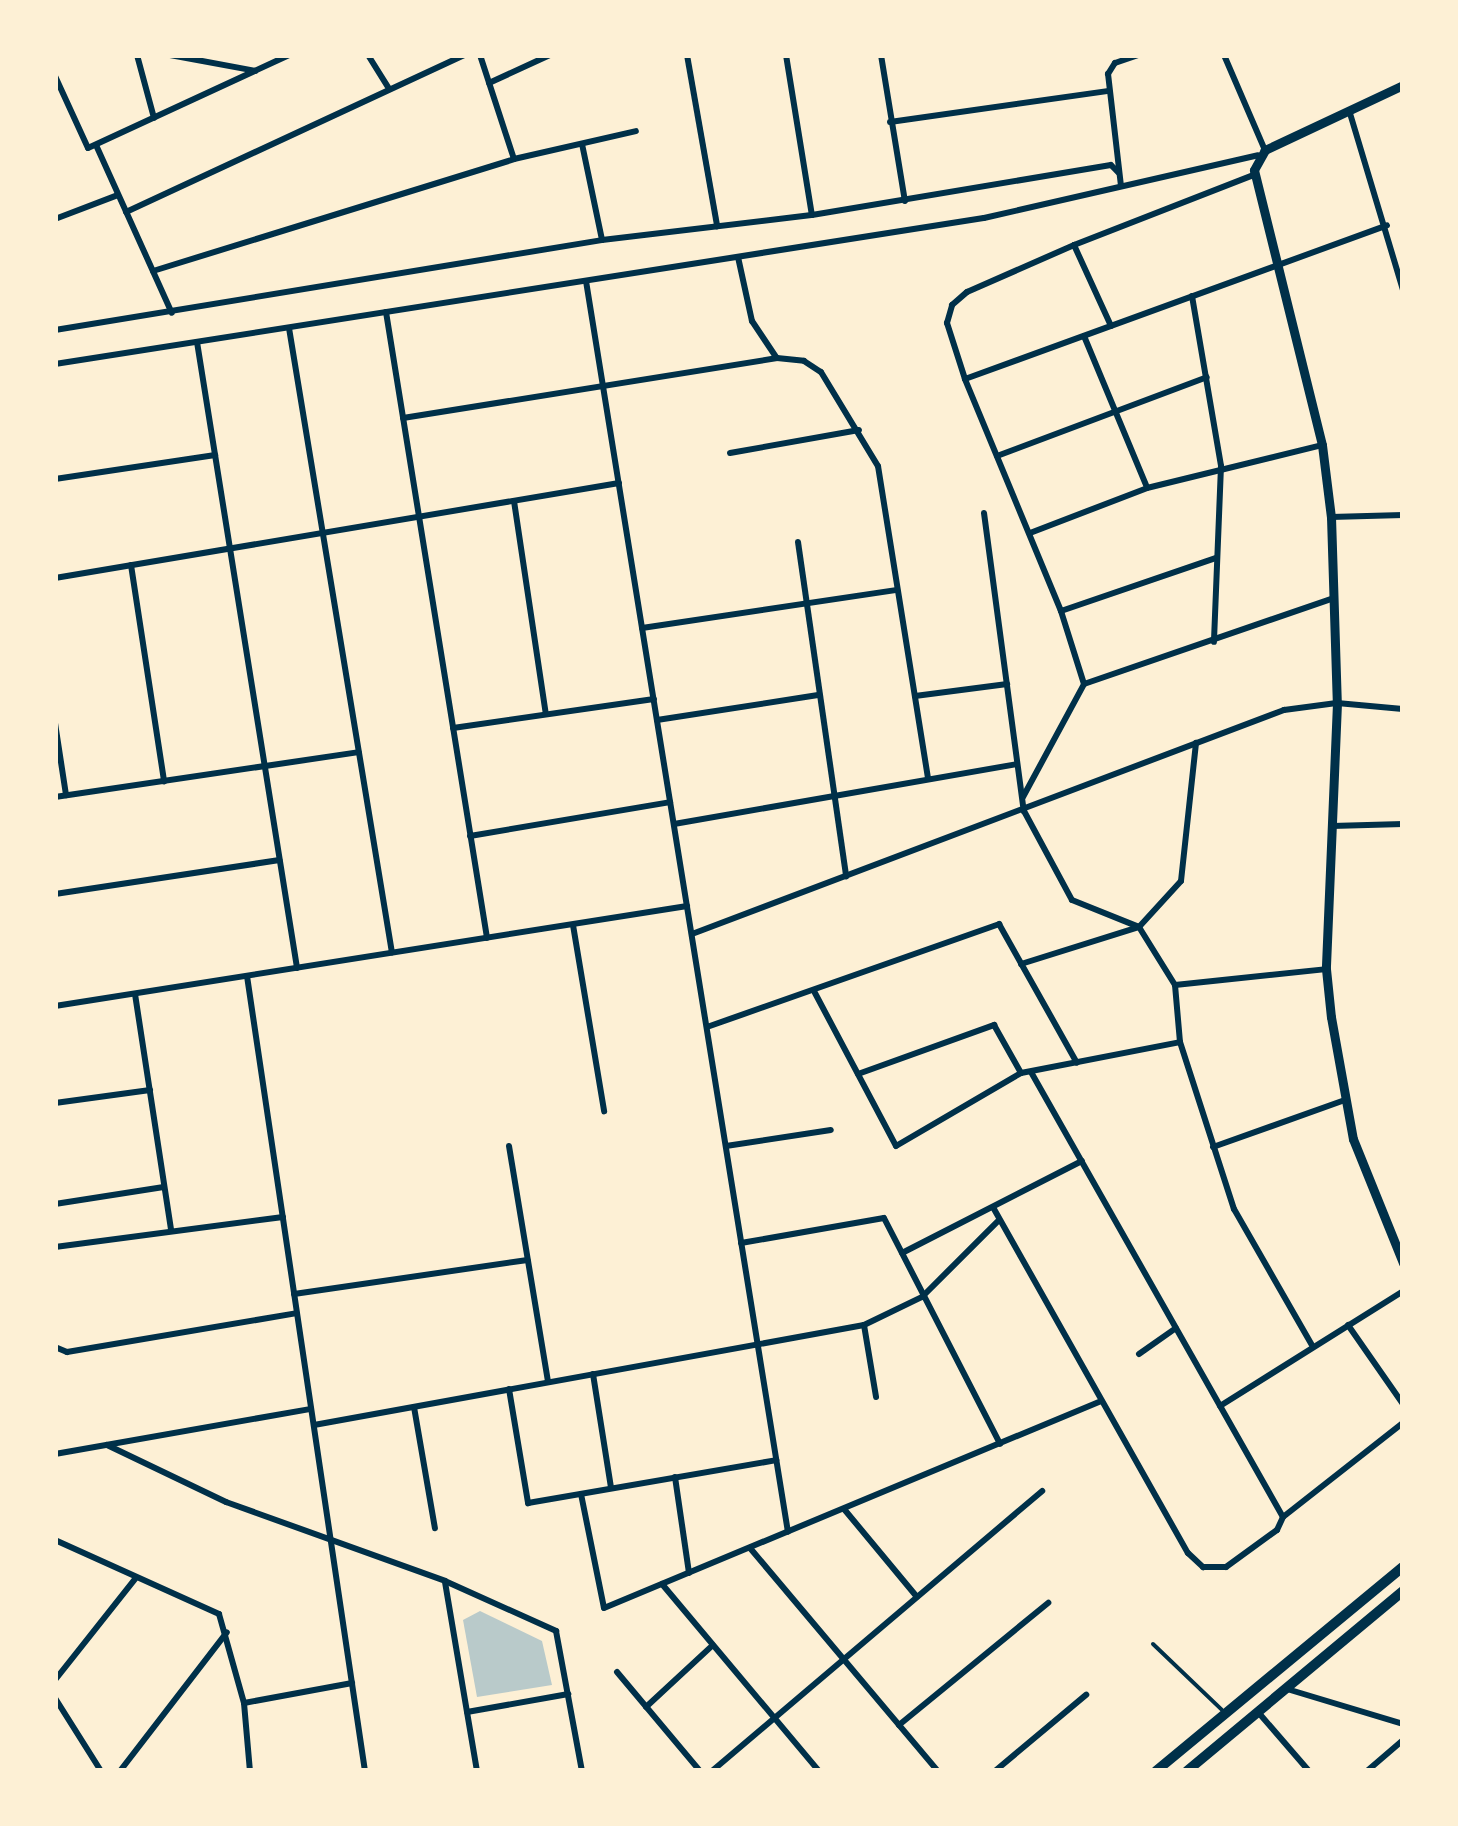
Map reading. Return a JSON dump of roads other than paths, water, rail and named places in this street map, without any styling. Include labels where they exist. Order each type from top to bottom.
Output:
[{"type":"main road","points":[[1156,1771],[1403,1567]]},
{"type":"main road","points":[[1187,1771],[1403,1591]]},
{"type":"street","points":[[136,55],[154,118]]},
{"type":"street","points":[[170,55],[256,71]]},
{"type":"street","points":[[55,76],[82,145],[96,146],[290,55]]},
{"type":"street","points":[[368,55],[389,88]]},
{"type":"street","points":[[126,212],[464,55]]},
{"type":"street","points":[[480,55],[514,159]]},
{"type":"street","points":[[489,83],[550,55]]},
{"type":"street","points":[[687,55],[717,226]]},
{"type":"street","points":[[786,55],[812,215]]},
{"type":"street","points":[[881,55],[906,200]]},
{"type":"street","points":[[1121,186],[1108,91],[1109,68],[1138,55]]},
{"type":"street","points":[[1224,55],[1261,153],[1254,175],[1322,444],[1336,597],[1337,704],[1326,969],[1353,1139],[1402,1260]]},
{"type":"street","points":[[55,364],[984,218],[1261,153],[1348,108],[1403,86]]},
{"type":"street","points":[[890,122],[1108,91]]},
{"type":"street","points":[[55,112],[65,108]]},
{"type":"street","points":[[1348,108],[1387,225],[1403,290]]},
{"type":"street","points":[[153,271],[514,159],[636,131]]},
{"type":"street","points":[[582,144],[602,240]]},
{"type":"street","points":[[96,146],[172,313]]},
{"type":"street","points":[[55,330],[602,240],[812,215],[1111,165],[1119,173]]},
{"type":"street","points":[[1084,684],[1062,610],[965,379],[947,323],[952,305],[967,292],[1074,245],[1254,175]]},
{"type":"street","points":[[55,219],[118,195]]},
{"type":"street","points":[[965,379],[1387,225]]},
{"type":"street","points":[[1074,245],[1111,326]]},
{"type":"street","points":[[738,256],[752,320],[777,358]]},
{"type":"street","points":[[586,280],[788,1532]]},
{"type":"street","points":[[1192,296],[1221,466],[1214,642]]},
{"type":"street","points":[[386,312],[487,938]]},
{"type":"street","points":[[289,328],[392,953]]},
{"type":"street","points":[[1084,336],[1147,488]]},
{"type":"street","points":[[197,342],[297,968]]},
{"type":"street","points":[[403,418],[604,389],[777,358],[804,361],[821,372],[878,466],[928,779]]},
{"type":"street","points":[[997,456],[1207,377]]},
{"type":"street","points":[[730,453],[859,430]]},
{"type":"street","points":[[1030,534],[1147,488],[1221,466],[1322,444]]},
{"type":"street","points":[[55,479],[215,454]]},
{"type":"street","points":[[55,578],[619,484]]},
{"type":"street","points":[[514,501],[546,714]]},
{"type":"street","points":[[984,513],[1024,810],[1072,900],[1138,927],[1174,985],[1180,1042],[1234,1209],[1313,1348]]},
{"type":"street","points":[[1331,517],[1403,515]]},
{"type":"street","points":[[798,542],[846,877]]},
{"type":"street","points":[[1062,610],[1216,558]]},
{"type":"street","points":[[132,565],[164,781]]},
{"type":"street","points":[[642,628],[897,590]]},
{"type":"street","points":[[1023,798],[1084,684],[1336,597]]},
{"type":"street","points":[[915,696],[1006,684]]},
{"type":"street","points":[[657,720],[818,695]]},
{"type":"street","points":[[453,728],[654,699]]},
{"type":"street","points":[[692,934],[1284,710],[1337,704],[1403,708]]},
{"type":"street","points":[[55,723],[66,795]]},
{"type":"street","points":[[1021,964],[1138,927],[1180,881],[1196,743]]},
{"type":"street","points":[[55,797],[359,752]]},
{"type":"street","points":[[674,824],[1018,764]]},
{"type":"street","points":[[470,836],[670,802]]},
{"type":"street","points":[[1332,826],[1403,824]]},
{"type":"street","points":[[55,894],[279,860]]},
{"type":"street","points":[[55,1006],[687,906]]},
{"type":"street","points":[[572,924],[604,1111]]},
{"type":"street","points":[[707,1027],[815,993],[998,924],[1077,1063]]},
{"type":"street","points":[[1174,985],[1326,969]]},
{"type":"street","points":[[247,976],[365,1771]]},
{"type":"street","points":[[815,993],[896,1146],[1021,1074],[1180,1042]]},
{"type":"street","points":[[135,994],[171,1230]]},
{"type":"street","points":[[858,1074],[994,1025],[1021,1074]]},
{"type":"street","points":[[1032,1072],[1283,1518]]},
{"type":"street","points":[[55,1103],[150,1090]]},
{"type":"street","points":[[1212,1146],[1345,1100]]},
{"type":"street","points":[[726,1146],[831,1130]]},
{"type":"street","points":[[508,1146],[548,1382]]},
{"type":"street","points":[[902,1254],[1082,1161]]},
{"type":"street","points":[[55,1204],[164,1187]]},
{"type":"street","points":[[994,1208],[1188,1553],[1204,1568],[1226,1567],[1403,1423]]},
{"type":"street","points":[[55,1247],[283,1217]]},
{"type":"street","points":[[742,1243],[884,1218],[1000,1444]]},
{"type":"street","points":[[314,1425],[864,1324],[922,1297],[998,1221]]},
{"type":"street","points":[[294,1294],[528,1260]]},
{"type":"street","points":[[1220,1406],[1403,1291]]},
{"type":"street","points":[[55,1347],[67,1352],[297,1314]]},
{"type":"street","points":[[864,1324],[876,1397]]},
{"type":"street","points":[[1348,1326],[1403,1404]]},
{"type":"street","points":[[1138,1354],[1176,1328]]},
{"type":"street","points":[[593,1374],[612,1488]]},
{"type":"street","points":[[509,1389],[528,1503],[776,1460]]},
{"type":"street","points":[[582,1494],[604,1608],[1102,1401]]},
{"type":"street","points":[[414,1406],[434,1528]]},
{"type":"street","points":[[55,1454],[311,1409]]},
{"type":"street","points":[[107,1445],[226,1502],[444,1581],[556,1632],[582,1771]]},
{"type":"street","points":[[676,1477],[689,1573]]},
{"type":"street","points":[[712,1771],[1042,1490]]},
{"type":"street","points":[[844,1509],[917,1597]]},
{"type":"street","points":[[55,1540],[214,1611],[227,1631],[244,1703],[250,1771]]},
{"type":"street","points":[[750,1548],[938,1771]]},
{"type":"street","points":[[55,1680],[135,1579]]},
{"type":"street","points":[[444,1581],[477,1771]]},
{"type":"street","points":[[662,1584],[819,1771]]},
{"type":"street","points":[[899,1725],[1048,1602]]},
{"type":"street","points":[[120,1771],[227,1631]]},
{"type":"street","points":[[646,1707],[713,1645]]},
{"type":"street","points":[[617,1672],[700,1771]]},
{"type":"street","points":[[244,1703],[352,1683]]},
{"type":"street","points":[[1286,1689],[1403,1724]]},
{"type":"street","points":[[467,1712],[568,1694]]},
{"type":"street","points":[[995,1771],[1086,1695]]},
{"type":"street","points":[[55,1698],[102,1771]]},
{"type":"street","points":[[1258,1712],[1310,1771]]},
{"type":"street","points":[[1367,1771],[1403,1740]]},
{"type":"lane","points":[[1153,1644],[1226,1714]]}]
